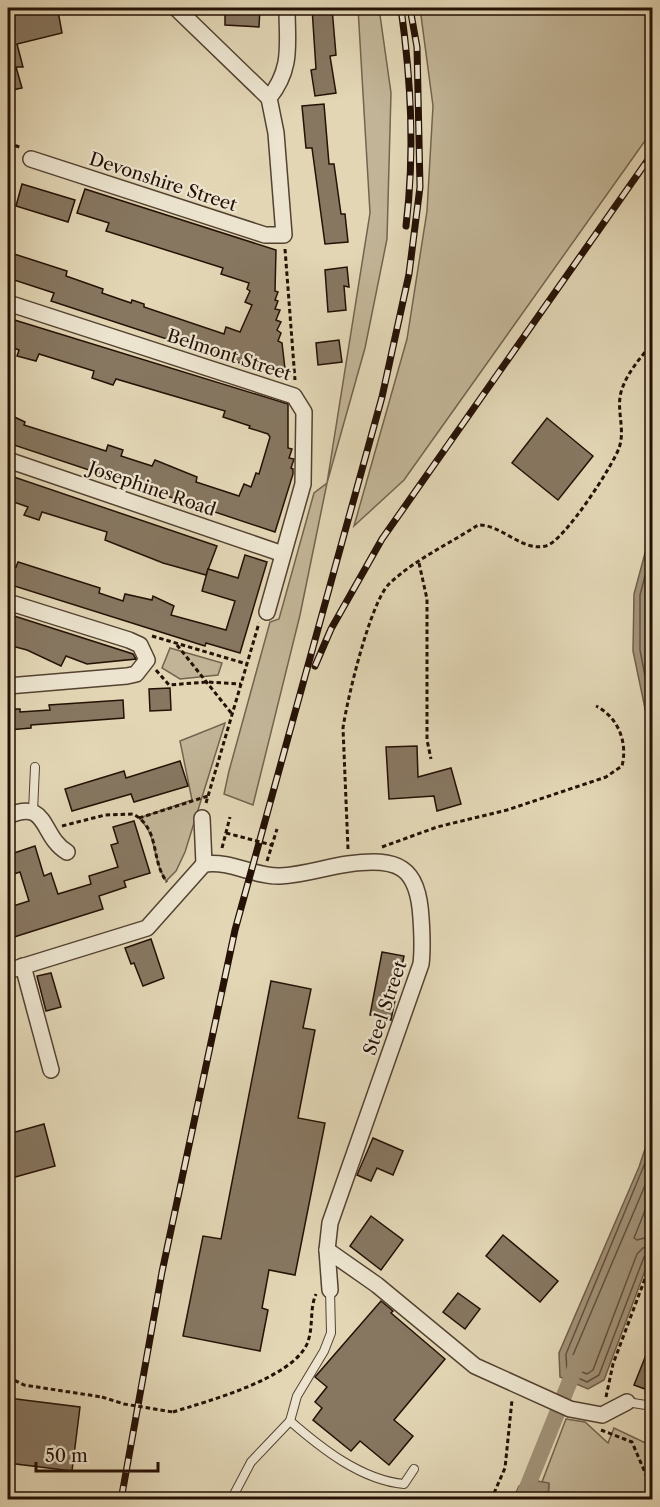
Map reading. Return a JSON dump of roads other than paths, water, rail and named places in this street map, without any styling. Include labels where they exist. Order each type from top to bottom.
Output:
[{"type":"street","points":[[176,8],[269,98],[282,82],[288,59],[287,8]]},
{"type":"street","name":"Devonshire Street","points":[[31,159],[265,235],[284,235],[276,133],[269,98]]},
{"type":"street","name":"Belmont Street","points":[[8,303],[294,396],[304,412],[304,474],[267,612]]},
{"type":"street","name":"Josephine Road","points":[[8,460],[283,554]]},
{"type":"street","points":[[8,602],[140,645],[147,660],[136,674],[127,676],[8,686]]},
{"type":"street","points":[[8,816],[26,810],[33,811],[48,829],[54,841],[68,852]]},
{"type":"street","points":[[8,971],[147,928],[178,892],[212,863],[202,818]]},
{"type":"street","name":"Steel Street","points":[[212,863],[262,874],[298,874],[349,864],[397,865],[412,877],[420,898],[423,947],[415,984],[330,1223],[327,1250],[330,1283]]},
{"type":"street","points":[[23,966],[51,1070]]},
{"type":"street","points":[[327,1250],[377,1286],[476,1366],[570,1409],[602,1415],[627,1402]]},
{"type":"lane","points":[[33,811],[35,767]]},
{"type":"lane","points":[[231,1500],[251,1462],[290,1421],[297,1396],[324,1351],[331,1333],[330,1283]]},
{"type":"lane","points":[[627,1402],[652,1406]]},
{"type":"lane","points":[[290,1421],[315,1443],[384,1482],[404,1484],[414,1469]]},
{"type":"water","points":[[652,527],[652,742],[633,651],[634,594]]},
{"type":"water","points":[[652,1128],[652,1252],[604,1380],[588,1389],[560,1377],[559,1353],[639,1167]]},
{"type":"water","points":[[532,1480],[549,1483],[548,1499],[513,1499],[519,1486]]},
{"type":"waterway","points":[[522,1500],[578,1361]]},
{"type":"railway","points":[[401,8],[411,116],[406,226]]},
{"type":"railway","points":[[121,1500],[162,1272],[235,930],[382,397],[409,274],[420,187],[417,47],[410,8]]},
{"type":"railway","points":[[315,666],[331,629],[382,539],[652,154]]}]
